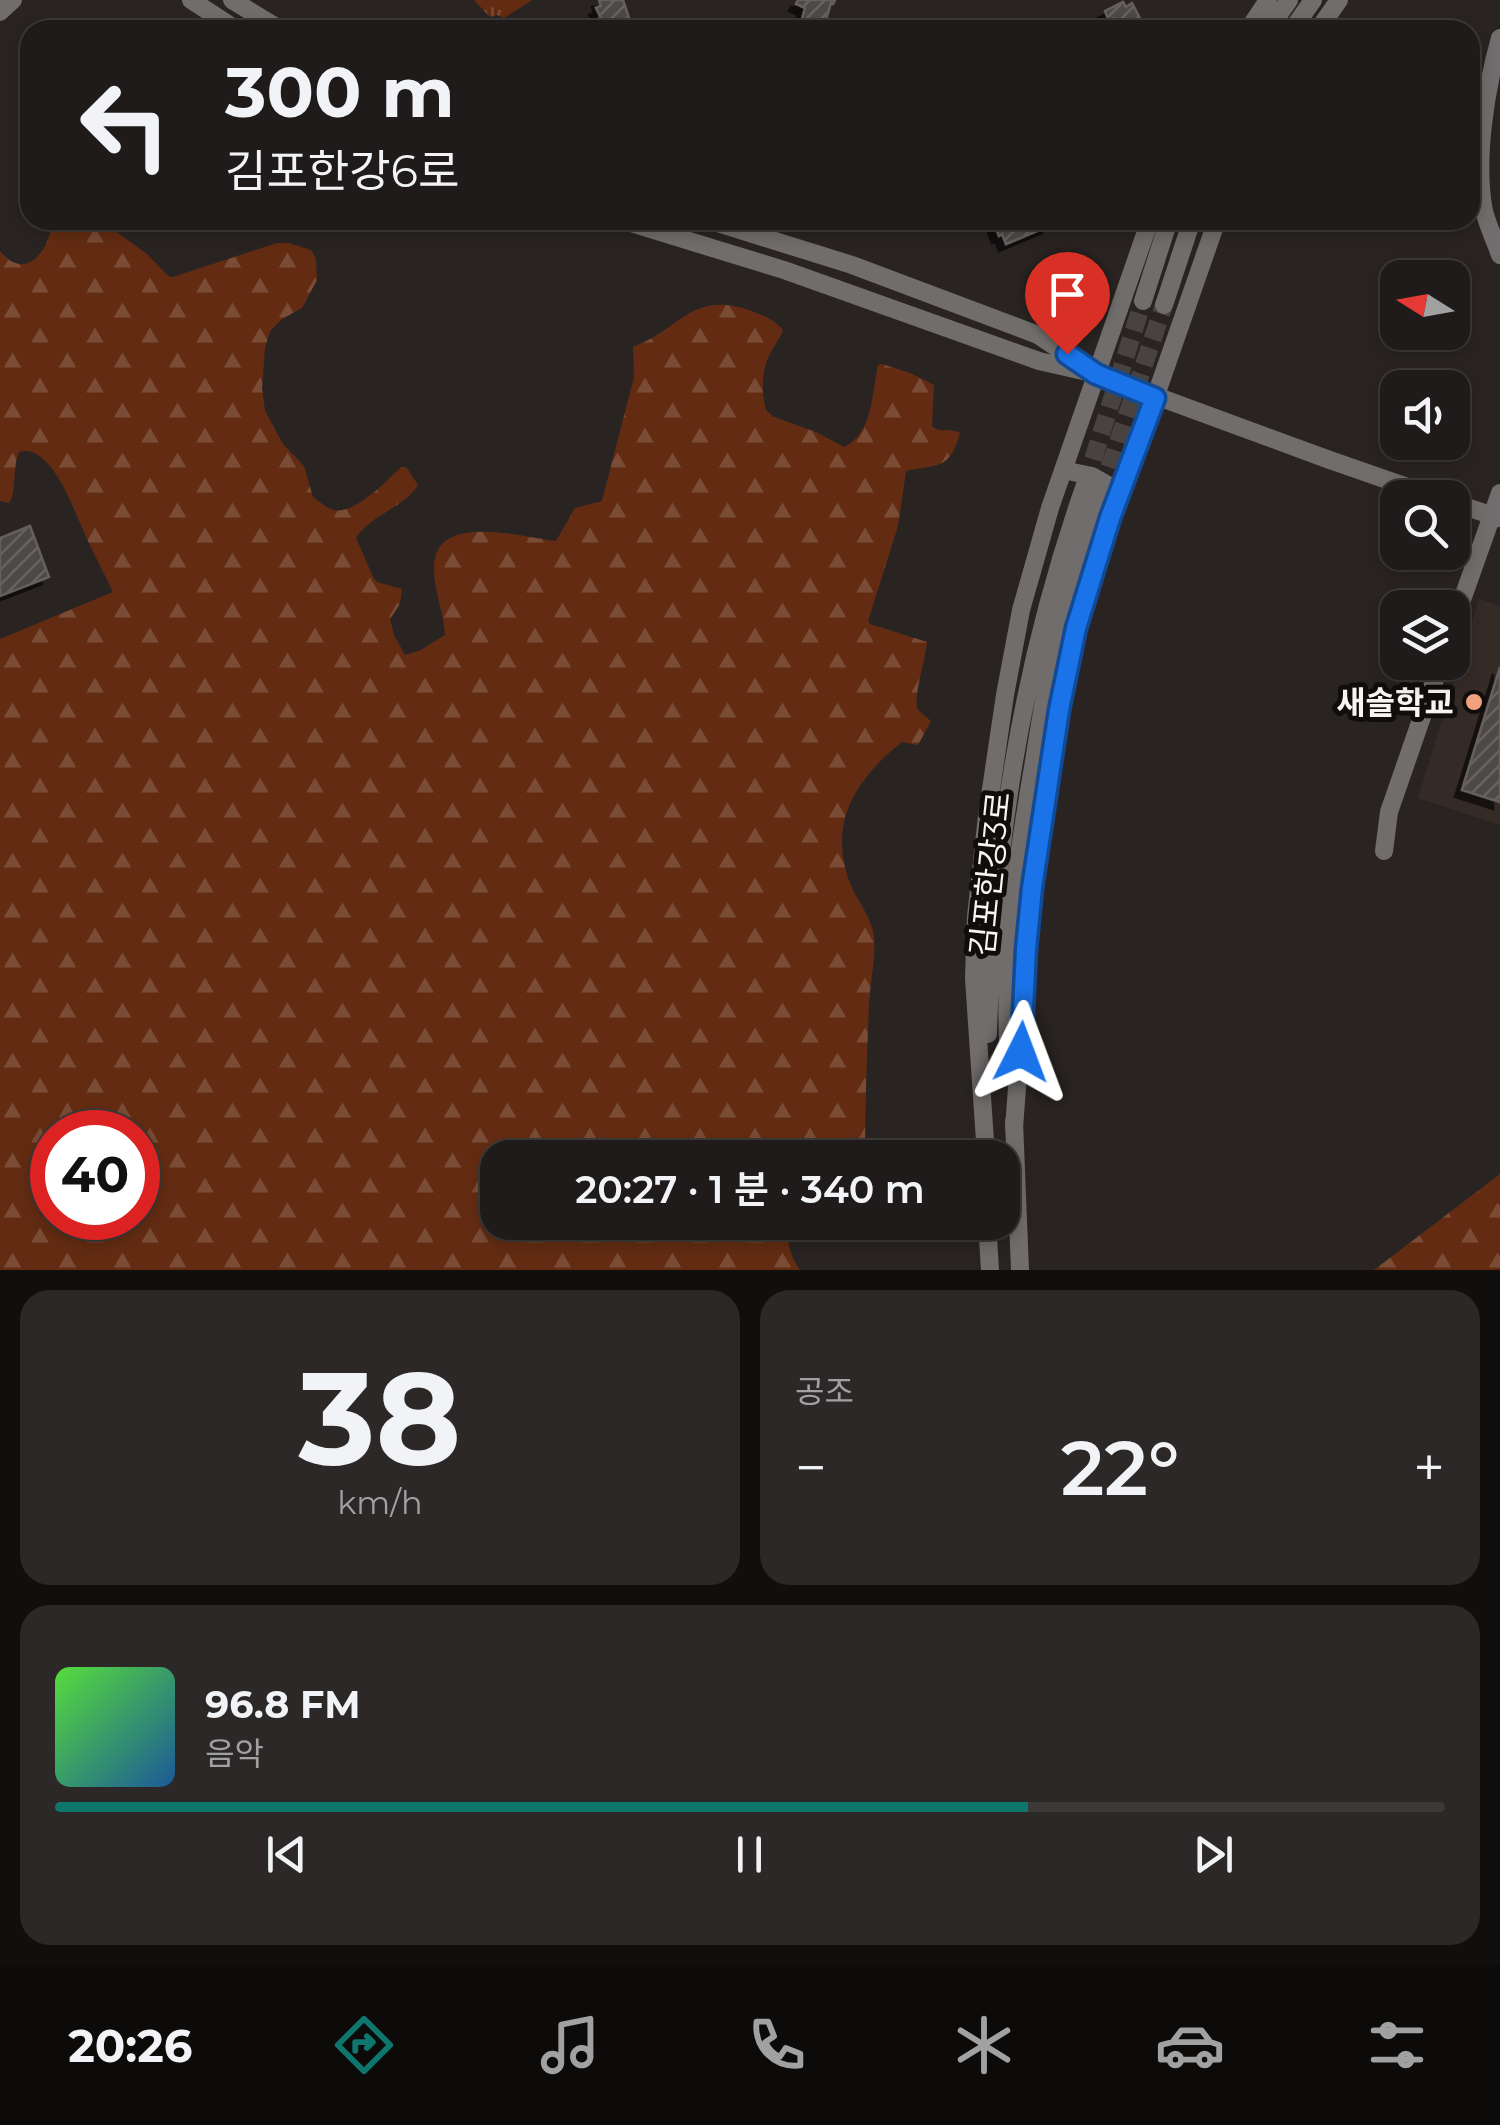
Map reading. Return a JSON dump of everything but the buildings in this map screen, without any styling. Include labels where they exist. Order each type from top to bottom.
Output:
[{"type":"street","points":[[0,12],[13,0]]},
{"type":"street","points":[[191,0],[222,20]]},
{"type":"street","points":[[232,0],[265,20]]},
{"type":"street","points":[[1500,38],[1491,71],[1480,152],[1484,210],[1500,256]]},
{"type":"street","points":[[654,230],[784,270],[1039,361],[1096,374],[1388,480]]},
{"type":"street","points":[[740,230],[852,265],[1038,335],[1096,374]]},
{"type":"street","points":[[984,1140],[974,978],[976,916],[1004,696],[1021,610],[1063,470],[1146,230]]},
{"type":"street","points":[[1143,301],[1165,230]]},
{"type":"street","points":[[1164,305],[1189,230]]},
{"type":"street","points":[[1020,1270],[1014,1128],[1032,888],[1059,710],[1102,490],[1155,398],[1213,230]]},
{"type":"street","points":[[1123,296],[1147,310],[1182,318]]},
{"type":"street","points":[[1063,470],[1092,476],[1102,490]]},
{"type":"street","name":"김포한강3로","points":[[985,1140],[995,898],[1008,804],[1046,608],[1102,490]]},
{"type":"street","points":[[1467,590],[1496,517],[1500,492]]},
{"type":"street","points":[[1470,508],[1496,517]]},
{"type":"street","points":[[1384,850],[1389,812],[1435,680]]},
{"type":"street","points":[[988,1240],[990,1270]]},
{"type":"shaded area","name":"새솔학교","points":[[1479,599],[1500,606],[1500,825],[1418,798],[1454,680],[1470,680],[1470,628]]},
{"type":"green space","points":[[474,0],[532,0],[504,18],[490,17]]},
{"type":"green space","points":[[51,230],[114,230],[173,277],[277,243],[311,250],[316,259],[317,280],[302,308],[270,331],[265,348],[265,411],[283,444],[304,466],[313,497],[328,508],[342,510],[360,502],[401,467],[407,468],[418,485],[356,538],[377,582],[402,589],[400,604],[390,619],[405,655],[445,635],[434,566],[439,549],[450,538],[484,532],[556,541],[575,508],[602,501],[634,377],[633,347],[687,315],[713,305],[729,305],[776,323],[783,330],[764,373],[766,410],[844,447],[854,441],[866,422],[878,365],[910,373],[934,385],[932,426],[960,433],[946,460],[906,471],[898,526],[868,621],[927,642],[917,705],[931,721],[918,745],[902,742],[870,773],[849,806],[843,825],[845,866],[874,936],[865,1140],[480,1140],[480,1240],[788,1240],[800,1270],[0,1270],[0,639],[113,592],[62,484],[42,458],[31,452],[19,452],[11,499],[9,503],[0,501],[0,251],[19,264],[28,263],[42,251]]},
{"type":"green space","points":[[1500,1174],[1500,1270],[1374,1270]]},
{"type":"tunnel","points":[[1085,485],[1143,301]]},
{"type":"tunnel","points":[[1101,493],[1164,305]]},
{"type":"place","name":"새솔학교","points":[[1474,702]]},
{"type":"route","points":[[1021,1052],[1032,888],[1059,710],[1076,628],[1110,518],[1155,398],[1096,374],[1067,354]]}]
